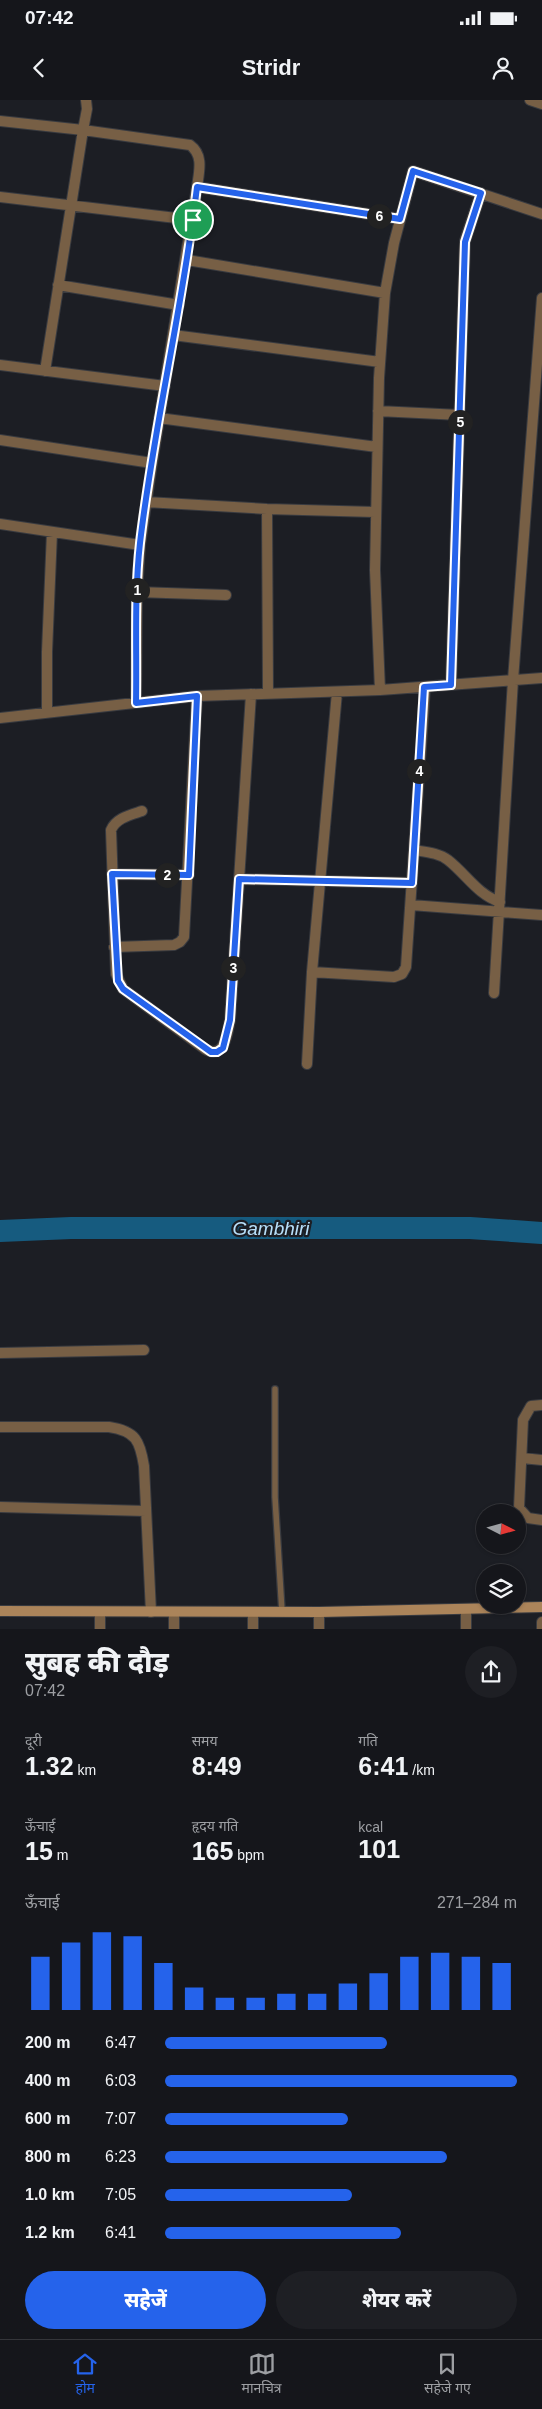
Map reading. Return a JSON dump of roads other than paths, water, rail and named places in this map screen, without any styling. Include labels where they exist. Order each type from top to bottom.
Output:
[{"type":"main road","points":[[0,1611],[319,1612],[542,1607]]},
{"type":"street","points":[[45,371],[87,109],[86,100]]},
{"type":"street","points":[[530,100],[542,104]]},
{"type":"street","points":[[0,122],[83,130],[190,145],[199,154],[197,187],[187,260],[159,418],[140,545],[137,592],[136,703]]},
{"type":"street","points":[[380,690],[376,623],[375,512],[380,362],[385,293],[400,219],[413,171],[542,214]]},
{"type":"street","points":[[197,187],[400,219]]},
{"type":"street","points":[[451,685],[465,242],[481,193]]},
{"type":"street","points":[[0,197],[193,220]]},
{"type":"street","points":[[187,260],[385,293]]},
{"type":"street","points":[[58,285],[179,305]]},
{"type":"street","points":[[494,993],[513,680],[539,366],[542,298]]},
{"type":"street","points":[[174,335],[380,362]]},
{"type":"street","points":[[0,365],[165,386]]},
{"type":"street","points":[[378,411],[460,415]]},
{"type":"street","points":[[159,418],[377,447]]},
{"type":"street","points":[[0,440],[152,463]]},
{"type":"street","points":[[146,502],[267,509],[375,512]]},
{"type":"street","points":[[267,509],[268,694]]},
{"type":"street","points":[[0,524],[140,545]]},
{"type":"street","points":[[47,713],[47,652],[52,532]]},
{"type":"street","points":[[137,592],[226,594]]},
{"type":"street","points":[[0,718],[197,696],[380,690],[542,678]]},
{"type":"street","points":[[312,972],[394,977],[402,974],[406,967],[424,687]]},
{"type":"street","points":[[308,1064],[312,972],[338,692]]},
{"type":"street","points":[[142,811],[114,824],[110,839],[116,974],[123,989],[205,1049],[217,1052],[223,1048],[230,1020],[251,694]]},
{"type":"street","points":[[114,947],[165,946],[180,942],[185,928],[197,696]]},
{"type":"street","points":[[414,850],[436,854],[448,860],[480,892],[500,907]]},
{"type":"street","points":[[112,874],[189,875]]},
{"type":"street","points":[[239,879],[412,883]]},
{"type":"street","points":[[411,905],[500,907],[542,915]]},
{"type":"street","points":[[0,1353],[144,1350]]},
{"type":"street","points":[[542,1405],[530,1406],[524,1420],[519,1508],[528,1518],[542,1520]]},
{"type":"street","points":[[0,1427],[109,1427],[123,1429],[134,1436],[141,1447],[151,1612]]},
{"type":"street","points":[[522,1458],[542,1460]]},
{"type":"street","points":[[0,1507],[146,1511]]},
{"type":"street","points":[[466,1609],[466,1629]]},
{"type":"street","points":[[100,1612],[100,1629]]},
{"type":"street","points":[[174,1612],[174,1629]]},
{"type":"street","points":[[253,1612],[253,1629]]},
{"type":"street","points":[[319,1612],[319,1629]]},
{"type":"street","points":[[542,1622],[542,1629]]},
{"type":"lane","points":[[275,1390],[275,1497],[282,1612]]},
{"type":"waterway","name":"Gambhiri","points":[[0,1231],[71,1228],[470,1228],[542,1233]]}]
